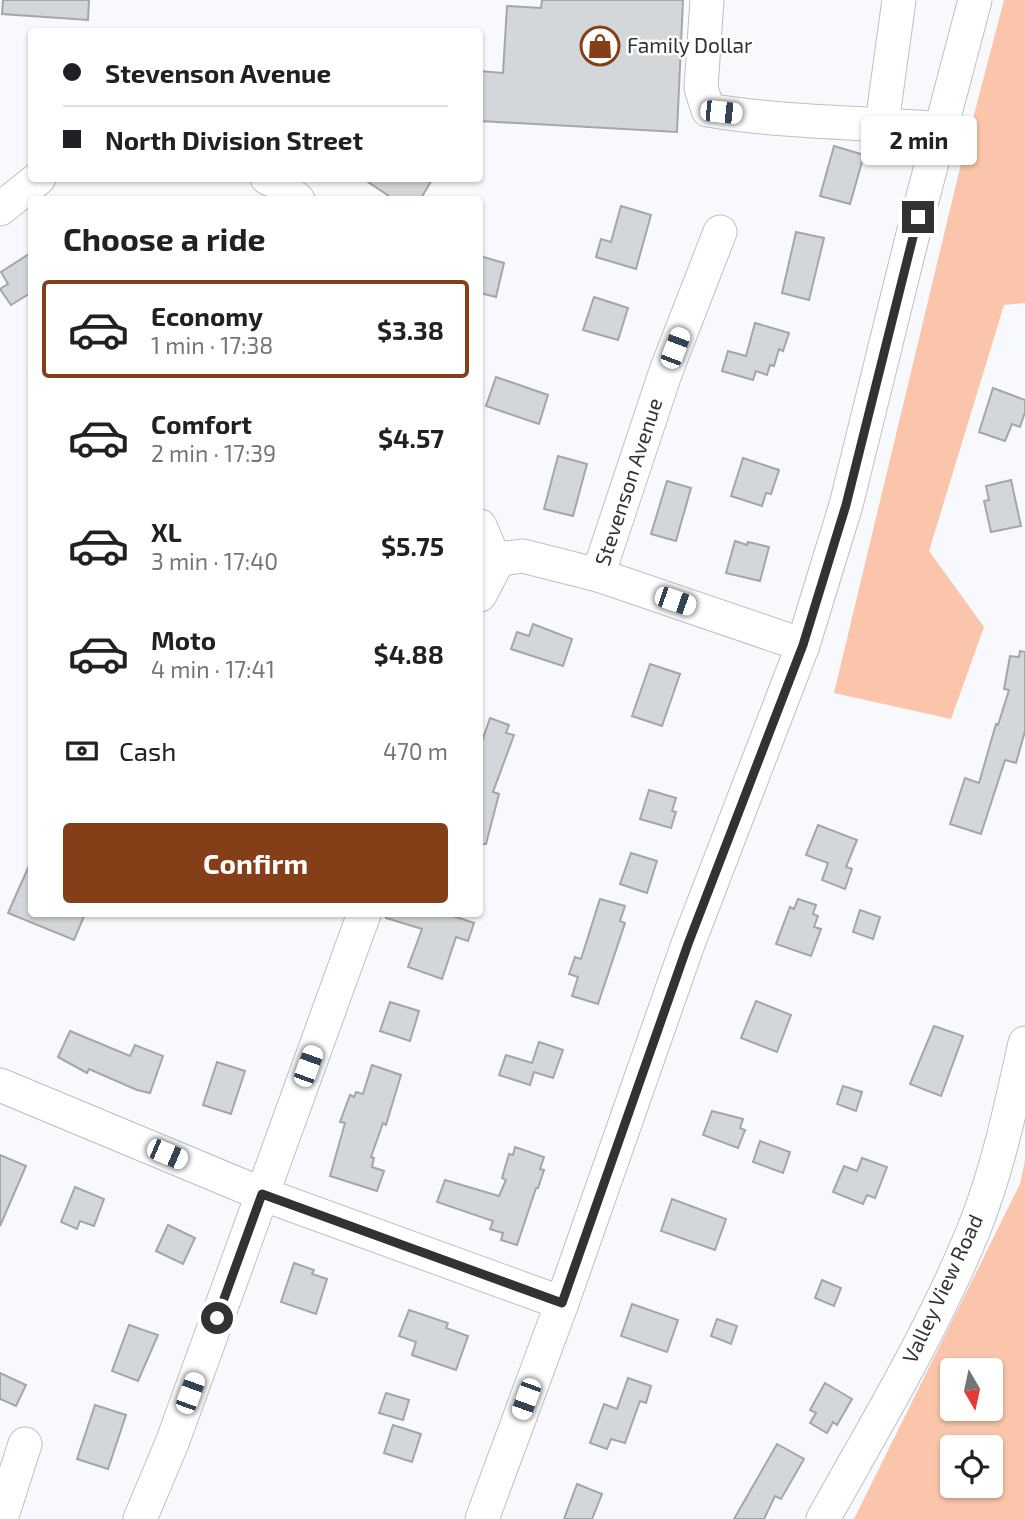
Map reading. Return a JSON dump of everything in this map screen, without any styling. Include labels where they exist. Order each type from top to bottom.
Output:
[{"type":"street","points":[[707,0],[701,88],[708,110],[800,121],[882,123],[942,129]]},
{"type":"street","points":[[882,123],[899,0]]},
{"type":"street","points":[[482,1519],[562,1303],[688,944],[803,645],[846,505],[975,0]]},
{"type":"street","points":[[0,209],[35,182]]},
{"type":"street","points":[[273,182],[292,196]]},
{"type":"street","name":"Stevenson Avenue","points":[[598,575],[666,371],[720,232]]},
{"type":"street","points":[[483,533],[496,564]]},
{"type":"street","points":[[483,589],[496,564],[506,558],[523,556],[598,575],[803,645]]},
{"type":"street","points":[[140,1519],[172,1443],[363,917]]},
{"type":"street","name":"Valley View Road","points":[[823,1519],[922,1342],[974,1227],[1004,1136],[1025,1044]]},
{"type":"street","points":[[0,1085],[262,1194],[562,1303]]},
{"type":"street","points":[[1,1519],[25,1444]]},
{"type":"shaded area","points":[[1004,0],[1025,0],[1025,303],[1004,305],[929,551],[984,627],[951,719],[834,693],[959,172]]},
{"type":"shaded area","points":[[1025,1160],[1025,1519],[854,1519],[1020,1184]]},
{"type":"building","points":[[3,0],[89,0],[88,20],[2,14]]},
{"type":"building","points":[[542,0],[683,0],[677,132],[483,121],[483,71],[503,73],[507,6],[541,8]]},
{"type":"building","points":[[834,146],[864,155],[850,204],[820,196]]},
{"type":"building","points":[[368,182],[431,182],[422,196],[389,196]]},
{"type":"building","points":[[621,206],[651,215],[636,269],[596,257],[601,239],[611,242]]},
{"type":"building","points":[[796,232],[824,238],[809,300],[782,293]]},
{"type":"building","points":[[28,255],[28,294],[11,305],[0,289],[8,284],[1,272]]},
{"type":"building","points":[[483,257],[504,263],[496,297],[483,294]]},
{"type":"building","points":[[594,297],[628,308],[618,340],[583,330]]},
{"type":"building","points":[[755,323],[789,333],[783,351],[779,349],[774,366],[770,365],[767,375],[756,371],[753,380],[722,371],[728,351],[746,356]]},
{"type":"building","points":[[496,377],[548,395],[539,424],[486,406]]},
{"type":"building","points":[[993,388],[1025,400],[1025,412],[1020,427],[1012,424],[1005,441],[979,432]]},
{"type":"building","points":[[558,456],[587,464],[573,516],[544,509]]},
{"type":"building","points":[[743,458],[779,470],[771,494],[766,493],[762,506],[731,496]]},
{"type":"building","points":[[1011,480],[1021,526],[991,532],[984,501],[989,500],[986,486]]},
{"type":"building","points":[[667,481],[691,488],[676,541],[651,534]]},
{"type":"building","points":[[735,541],[769,547],[760,581],[726,573]]},
{"type":"building","points":[[533,624],[572,639],[563,666],[511,649],[517,632],[529,636]]},
{"type":"building","points":[[1020,651],[1025,652],[1025,731],[1016,763],[1005,760],[981,834],[950,824],[965,778],[979,783],[1009,690],[1004,689],[1010,656],[1019,657]]},
{"type":"building","points":[[650,664],[680,674],[662,726],[632,716]]},
{"type":"building","points":[[490,718],[509,725],[506,733],[514,735],[493,792],[499,794],[486,844],[483,844],[483,738]]},
{"type":"building","points":[[649,790],[676,798],[672,811],[676,812],[671,828],[640,819]]},
{"type":"building","points":[[818,825],[857,840],[846,867],[852,869],[845,889],[822,880],[828,863],[806,855]]},
{"type":"building","points":[[631,853],[657,861],[647,893],[620,884]]},
{"type":"building","points":[[28,868],[28,917],[84,917],[74,940],[8,913]]},
{"type":"building","points":[[600,899],[625,906],[620,921],[625,923],[598,1004],[572,996],[578,977],[569,974],[575,957],[581,959]]},
{"type":"building","points":[[798,899],[816,905],[813,914],[818,916],[814,927],[821,929],[811,956],[776,944],[790,907],[794,909]]},
{"type":"building","points":[[860,910],[880,917],[873,939],[853,932]]},
{"type":"building","points":[[456,917],[474,923],[468,941],[456,937],[442,979],[408,967],[422,929],[386,918]]},
{"type":"building","points":[[756,1001],[791,1015],[777,1052],[741,1038]]},
{"type":"building","points":[[390,1002],[419,1011],[410,1041],[380,1031]]},
{"type":"building","points":[[934,1026],[963,1036],[941,1096],[910,1084]]},
{"type":"building","points":[[70,1031],[130,1056],[135,1045],[163,1056],[150,1093],[89,1069],[87,1073],[58,1057]]},
{"type":"building","points":[[539,1042],[563,1050],[553,1078],[534,1072],[530,1085],[499,1075],[506,1055],[532,1063]]},
{"type":"building","points":[[217,1062],[245,1071],[231,1114],[203,1105]]},
{"type":"building","points":[[372,1065],[401,1075],[386,1125],[383,1123],[371,1157],[374,1158],[372,1167],[384,1171],[377,1191],[330,1176],[345,1123],[340,1122],[350,1095],[354,1097],[356,1092],[363,1094]]},
{"type":"building","points":[[843,1086],[862,1092],[856,1111],[837,1104]]},
{"type":"building","points":[[712,1111],[743,1119],[740,1128],[745,1130],[738,1148],[703,1135]]},
{"type":"building","points":[[760,1141],[790,1152],[783,1173],[753,1162]]},
{"type":"building","points":[[515,1147],[544,1157],[540,1169],[544,1170],[517,1245],[501,1240],[503,1233],[490,1229],[493,1221],[437,1202],[445,1180],[499,1196],[506,1180],[502,1178],[509,1154],[513,1155]]},
{"type":"building","points":[[0,1155],[26,1166],[0,1226]]},
{"type":"building","points":[[862,1158],[887,1167],[875,1198],[867,1195],[863,1204],[833,1192],[844,1166],[857,1171]]},
{"type":"building","points":[[75,1187],[104,1199],[94,1226],[80,1221],[77,1229],[61,1222]]},
{"type":"building","points":[[672,1199],[726,1219],[715,1250],[661,1231]]},
{"type":"building","points":[[168,1225],[195,1238],[183,1264],[156,1251]]},
{"type":"building","points":[[294,1263],[314,1270],[312,1274],[327,1279],[316,1314],[281,1302]]},
{"type":"building","points":[[822,1280],[841,1288],[834,1306],[815,1298]]},
{"type":"building","points":[[632,1304],[678,1320],[667,1352],[621,1336]]},
{"type":"building","points":[[409,1310],[448,1323],[446,1328],[468,1336],[456,1370],[412,1355],[416,1342],[399,1336]]},
{"type":"building","points":[[717,1319],[737,1326],[731,1344],[711,1336]]},
{"type":"building","points":[[129,1325],[158,1335],[138,1381],[112,1371]]},
{"type":"building","points":[[0,1373],[26,1385],[16,1406],[0,1399]]},
{"type":"building","points":[[628,1378],[651,1386],[646,1403],[640,1401],[625,1443],[611,1439],[607,1449],[590,1443],[604,1404],[617,1409]]},
{"type":"building","points":[[825,1383],[852,1399],[837,1425],[833,1422],[827,1433],[810,1423],[816,1413],[810,1410]]},
{"type":"building","points":[[386,1393],[409,1400],[403,1420],[379,1413]]},
{"type":"building","points":[[95,1405],[126,1415],[108,1469],[77,1459]]},
{"type":"building","points":[[393,1425],[421,1434],[412,1462],[384,1453]]},
{"type":"building","points":[[777,1444],[804,1459],[781,1499],[775,1496],[764,1519],[734,1519]]},
{"type":"building","points":[[577,1484],[602,1494],[592,1519],[564,1519]]},
{"type":"place","name":"Family Dollar","points":[[600,46]]},
{"type":"route","points":[[217,1318],[262,1194],[562,1303],[688,944],[803,645],[846,505],[918,217]]}]
